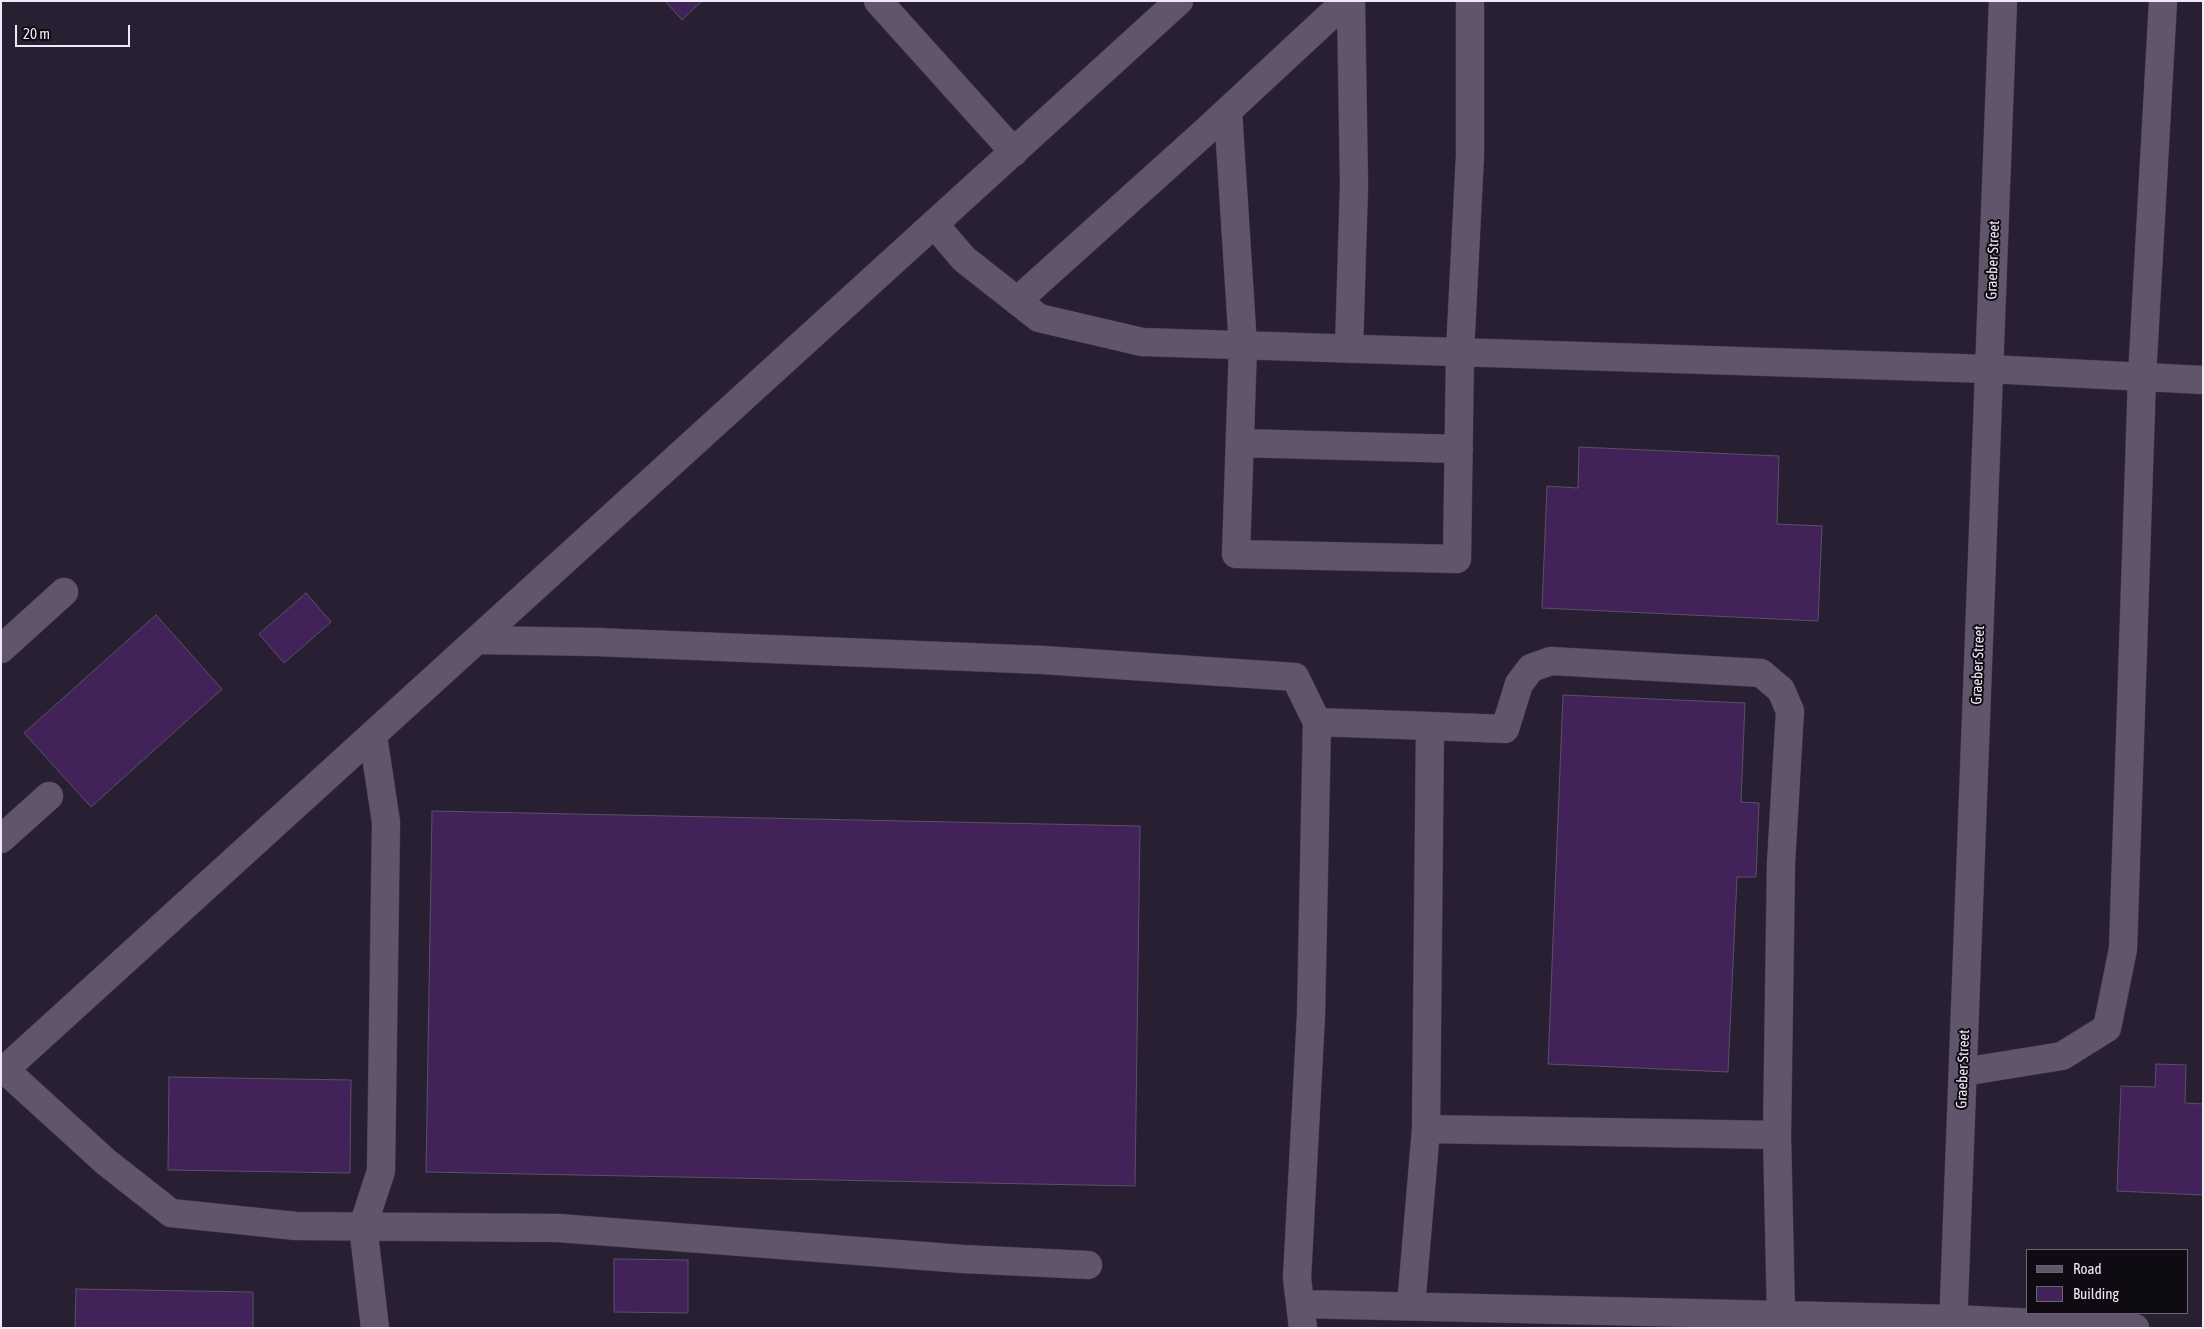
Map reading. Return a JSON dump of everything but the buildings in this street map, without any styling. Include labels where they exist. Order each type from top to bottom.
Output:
[{"type":"street","points":[[878,1],[1014,152]]},
{"type":"street","points":[[1088,1265],[962,1259],[558,1228],[296,1226],[171,1213],[106,1162],[3,1072],[1179,1]]},
{"type":"street","points":[[1017,300],[1228,111],[1346,1]]},
{"type":"street","points":[[1349,349],[1354,184],[1350,1]]},
{"type":"street","points":[[1228,111],[1243,346],[1236,554],[1457,559],[1460,352],[1470,155],[1470,1]]},
{"type":"street","name":"Graeber Street","points":[[1954,1323],[2003,1]]},
{"type":"street","points":[[1963,1072],[2062,1056],[2107,1028],[2123,949],[2142,377],[2163,1]]},
{"type":"street","points":[[934,224],[964,259],[1039,318],[1142,342],[1989,369],[2203,380]]},
{"type":"street","points":[[1240,443],[1459,448]]},
{"type":"street","points":[[1,648],[64,592]]},
{"type":"street","points":[[478,640],[596,642],[1043,660],[1295,677],[1317,722],[1312,1005],[1297,1278],[1301,1316],[1411,1306],[1781,1315],[1841,1322],[2135,1328]]},
{"type":"street","points":[[1317,722],[1505,729],[1519,684],[1530,668],[1551,661],[1761,672],[1781,690],[1790,711],[1781,863],[1777,1135],[1781,1315]]},
{"type":"street","points":[[1411,1306],[1426,1129],[1430,726]]},
{"type":"street","points":[[373,736],[386,822],[381,1171],[363,1226],[375,1328]]},
{"type":"street","points":[[1,839],[48,796]]},
{"type":"street","points":[[1426,1129],[1777,1135]]}]
